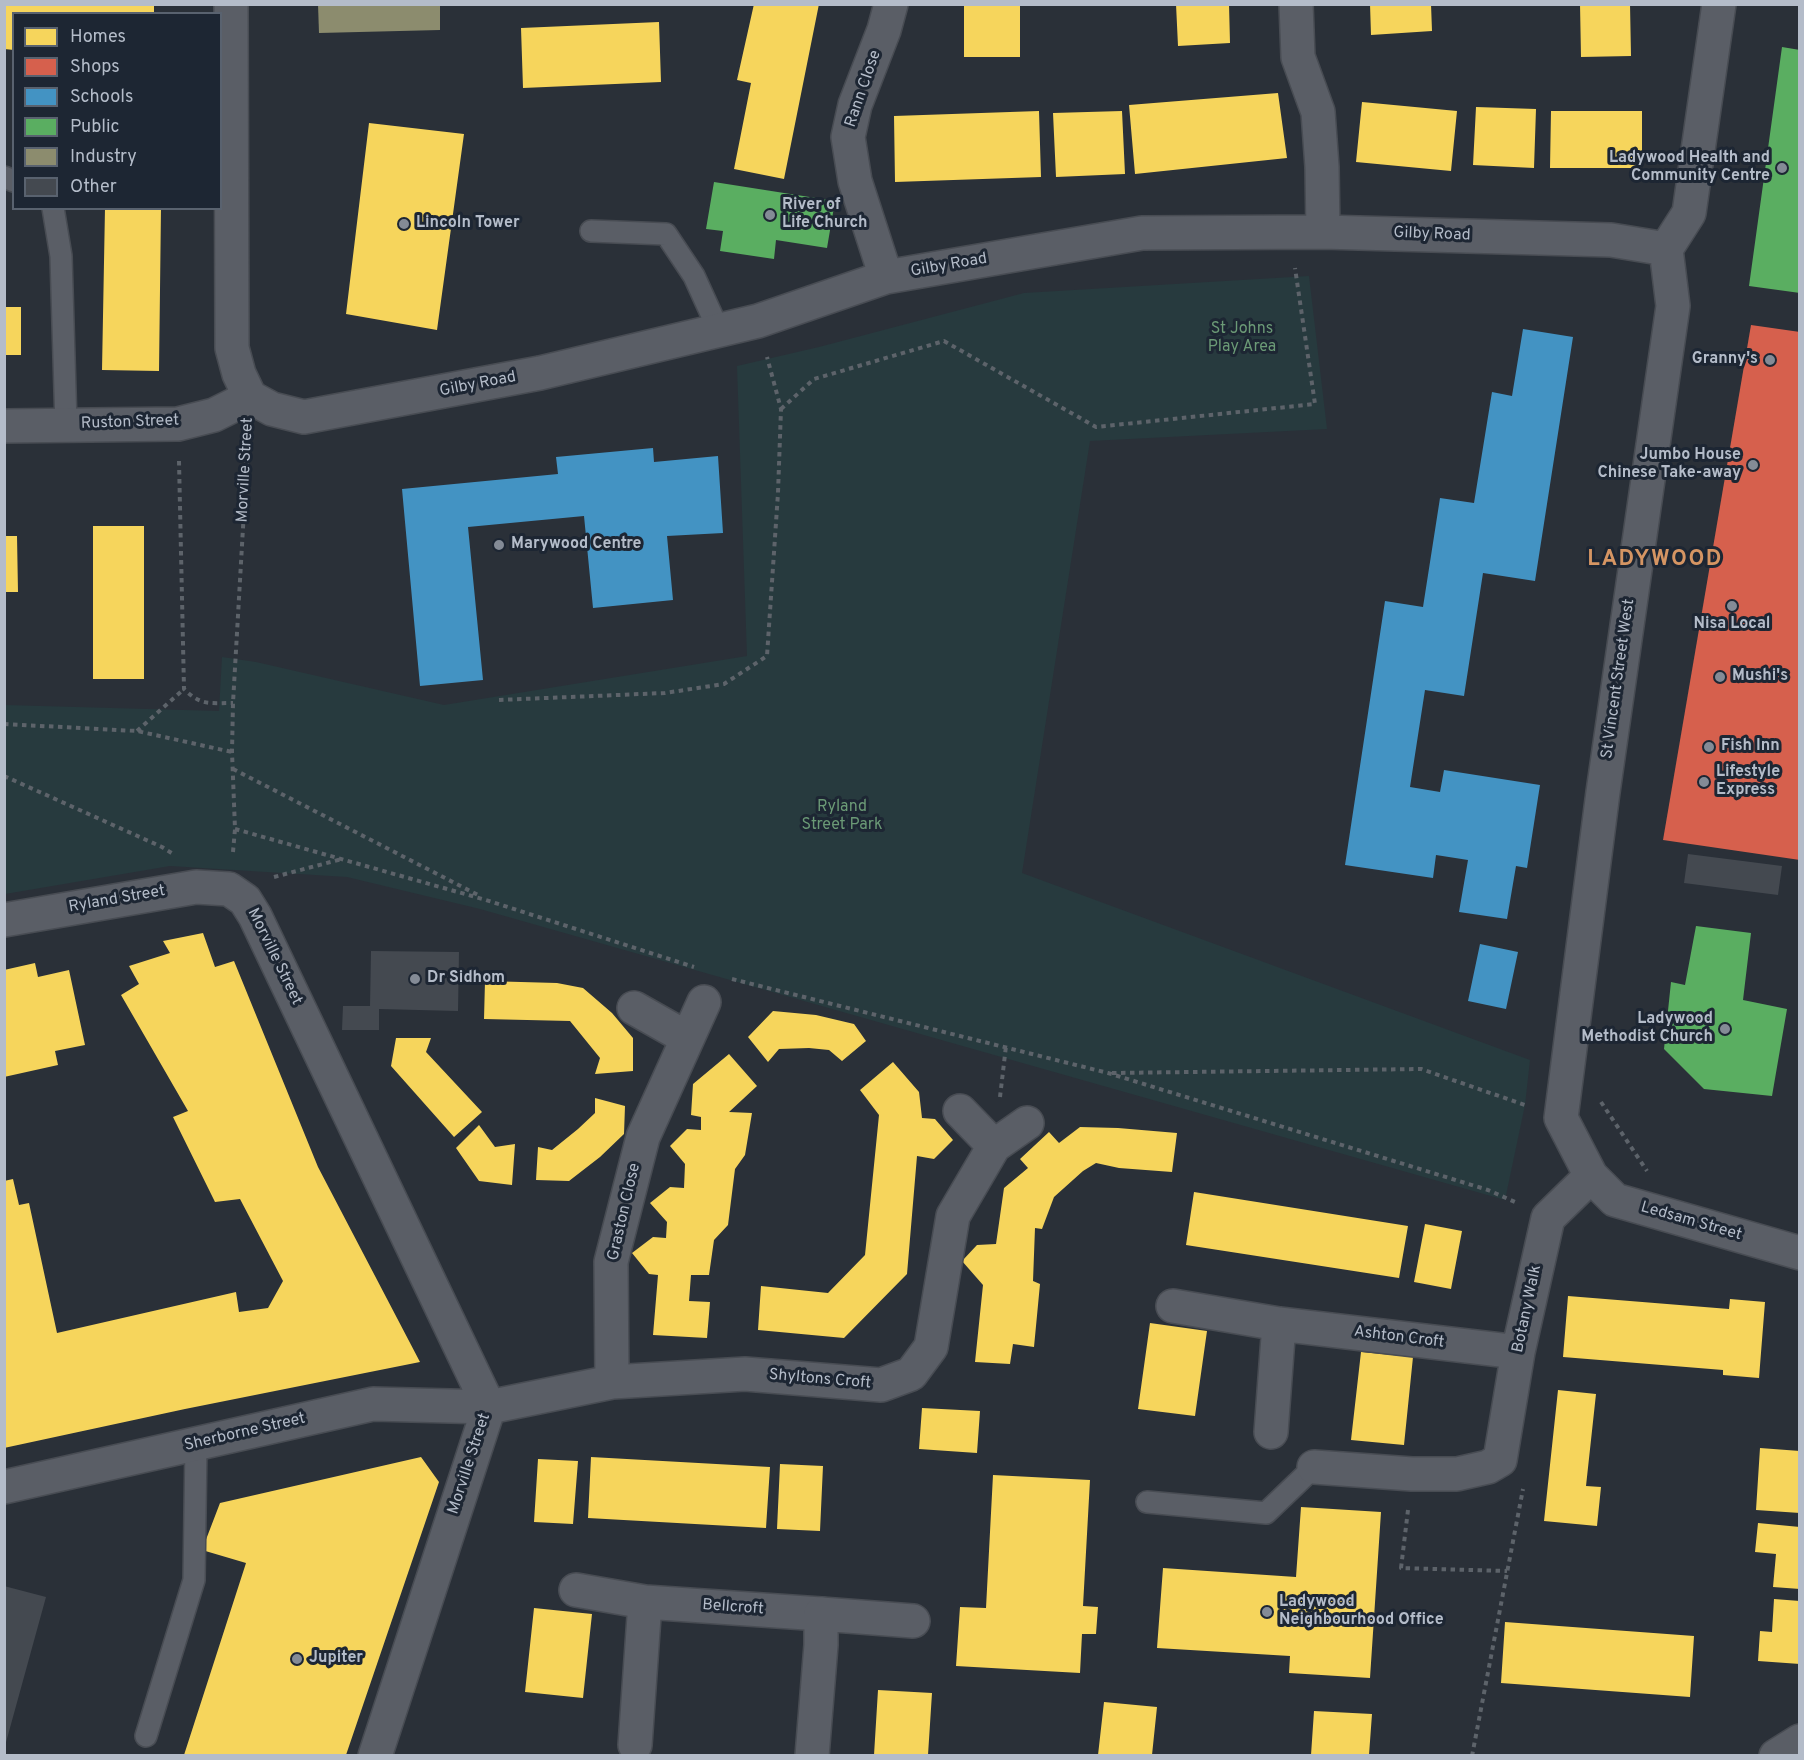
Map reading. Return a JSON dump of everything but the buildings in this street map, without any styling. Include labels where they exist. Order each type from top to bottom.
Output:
[{"type":"street","name":"Morville Street","points":[[231,4],[232,348],[239,374],[250,397]]},
{"type":"street","name":"Rann Close","points":[[886,277],[855,181],[848,137],[855,105],[884,30],[891,4]]},
{"type":"street","points":[[1296,4],[1298,57],[1318,112],[1323,232]]},
{"type":"street","points":[[1666,249],[1689,213],[1719,4]]},
{"type":"street","name":"Gilby Road","points":[[250,397],[272,410],[304,417],[540,373],[719,331],[758,321],[886,277],[1142,233],[1289,231],[1611,240],[1666,249]]},
{"type":"street","name":"St Vincent Street West","points":[[1591,1176],[1561,1118],[1603,792],[1672,306],[1666,249]]},
{"type":"street","name":"Ruston Street","points":[[4,426],[178,424],[214,415],[250,397]]},
{"type":"street","name":"Ryland Street","points":[[4,920],[196,887],[229,889]]},
{"type":"street","name":"Morville Street","points":[[229,889],[245,900],[255,916],[489,1407],[375,1755]]},
{"type":"street","name":"Graston Close","points":[[612,1382],[611,1262],[643,1137],[704,1002]]},
{"type":"street","points":[[634,1008],[687,1038]]},
{"type":"street","points":[[960,1111],[994,1146],[1027,1123]]},
{"type":"street","name":"Shyltons Croft","points":[[612,1382],[745,1374],[880,1385],[911,1374],[931,1347],[953,1216],[994,1146]]},
{"type":"street","points":[[1548,1218],[1591,1176]]},
{"type":"street","name":"Ledsam Street","points":[[1591,1176],[1615,1200],[1800,1253]]},
{"type":"street","name":"Botany Walk","points":[[1412,1474],[1457,1474],[1488,1467],[1500,1460],[1518,1352],[1548,1218]]},
{"type":"street","name":"Ashton Croft","points":[[1173,1306],[1279,1324],[1518,1352]]},
{"type":"street","points":[[1271,1432],[1279,1324]]},
{"type":"street","points":[[489,1407],[612,1382]]},
{"type":"street","name":"Sherborne Street","points":[[4,1488],[373,1404],[489,1407]]},
{"type":"street","points":[[1314,1467],[1412,1474]]},
{"type":"street","name":"Bellcroft","points":[[576,1590],[645,1602],[913,1621]]},
{"type":"street","points":[[635,1745],[645,1602]]},
{"type":"street","points":[[812,1755],[821,1645],[821,1614]]},
{"type":"street","points":[[1776,1755],[1800,1741]]},
{"type":"lane","points":[[53,210],[62,256],[66,425]]},
{"type":"lane","points":[[591,231],[666,234],[694,276],[719,331]]},
{"type":"lane","points":[[146,1736],[194,1580],[196,1444]]},
{"type":"lane","points":[[1147,1502],[1266,1513],[1314,1467]]},
{"type":"path","points":[[781,409],[813,379],[944,341],[1096,427],[1315,404],[1289,231]]},
{"type":"path","points":[[499,700],[665,693],[724,684],[767,656],[781,409],[758,321]]},
{"type":"path","name":"Morville Street","points":[[229,889],[235,829],[233,703],[250,397]]},
{"type":"path","points":[[178,424],[184,688],[195,699],[208,704],[233,703]]},
{"type":"path","points":[[137,731],[184,688]]},
{"type":"path","points":[[4,724],[137,731],[232,752]]},
{"type":"path","points":[[233,769],[486,900]]},
{"type":"path","points":[[4,776],[162,847],[181,859]]},
{"type":"path","points":[[235,829],[486,900],[698,969]]},
{"type":"path","points":[[229,889],[344,859]]},
{"type":"path","points":[[732,979],[1108,1073],[1488,1190],[1548,1218]]},
{"type":"path","points":[[1108,1073],[1421,1069],[1525,1105]]},
{"type":"path","points":[[1412,1474],[1401,1568],[1507,1571]]},
{"type":"path","points":[[1472,1755],[1524,1485]]},
{"type":"green space","name":"Ryland Street Park","points":[[1309,276],[1327,429],[1090,441],[1022,873],[1530,1060],[1525,1105],[1505,1200],[480,909],[347,877],[170,866],[5,894],[5,705],[219,711],[222,657],[256,662],[444,705],[747,656],[737,366],[1024,293]]},
{"type":"place","name":"Ladywood Health and Community Centre","points":[[1782,168]]},
{"type":"place","name":"River of Life Church","points":[[770,215]]},
{"type":"place","name":"Lincoln Tower","points":[[404,224]]},
{"type":"place","name":"Granny's","points":[[1770,360]]},
{"type":"place","name":"Jumbo House Chinese Take-away","points":[[1753,465]]},
{"type":"place","name":"Marywood Centre","points":[[499,545]]},
{"type":"place","name":"Nisa Local","points":[[1732,606]]},
{"type":"place","name":"Mushi's","points":[[1720,677]]},
{"type":"place","name":"Fish Inn","points":[[1709,747]]},
{"type":"place","name":"Lifestyle Express","points":[[1704,782]]},
{"type":"place","name":"Dr Sidhom","points":[[415,979]]},
{"type":"place","name":"Ladywood Methodist Church","points":[[1725,1029]]},
{"type":"place","name":"Ladywood Neighbourhood Office","points":[[1267,1612]]},
{"type":"place","name":"Jupiter","points":[[297,1659]]},
{"type":"district","name":"LADYWOOD","points":[[1655,561]]},
{"type":"park label","name":"St Johns Play Area","points":[[1242,339]]}]
